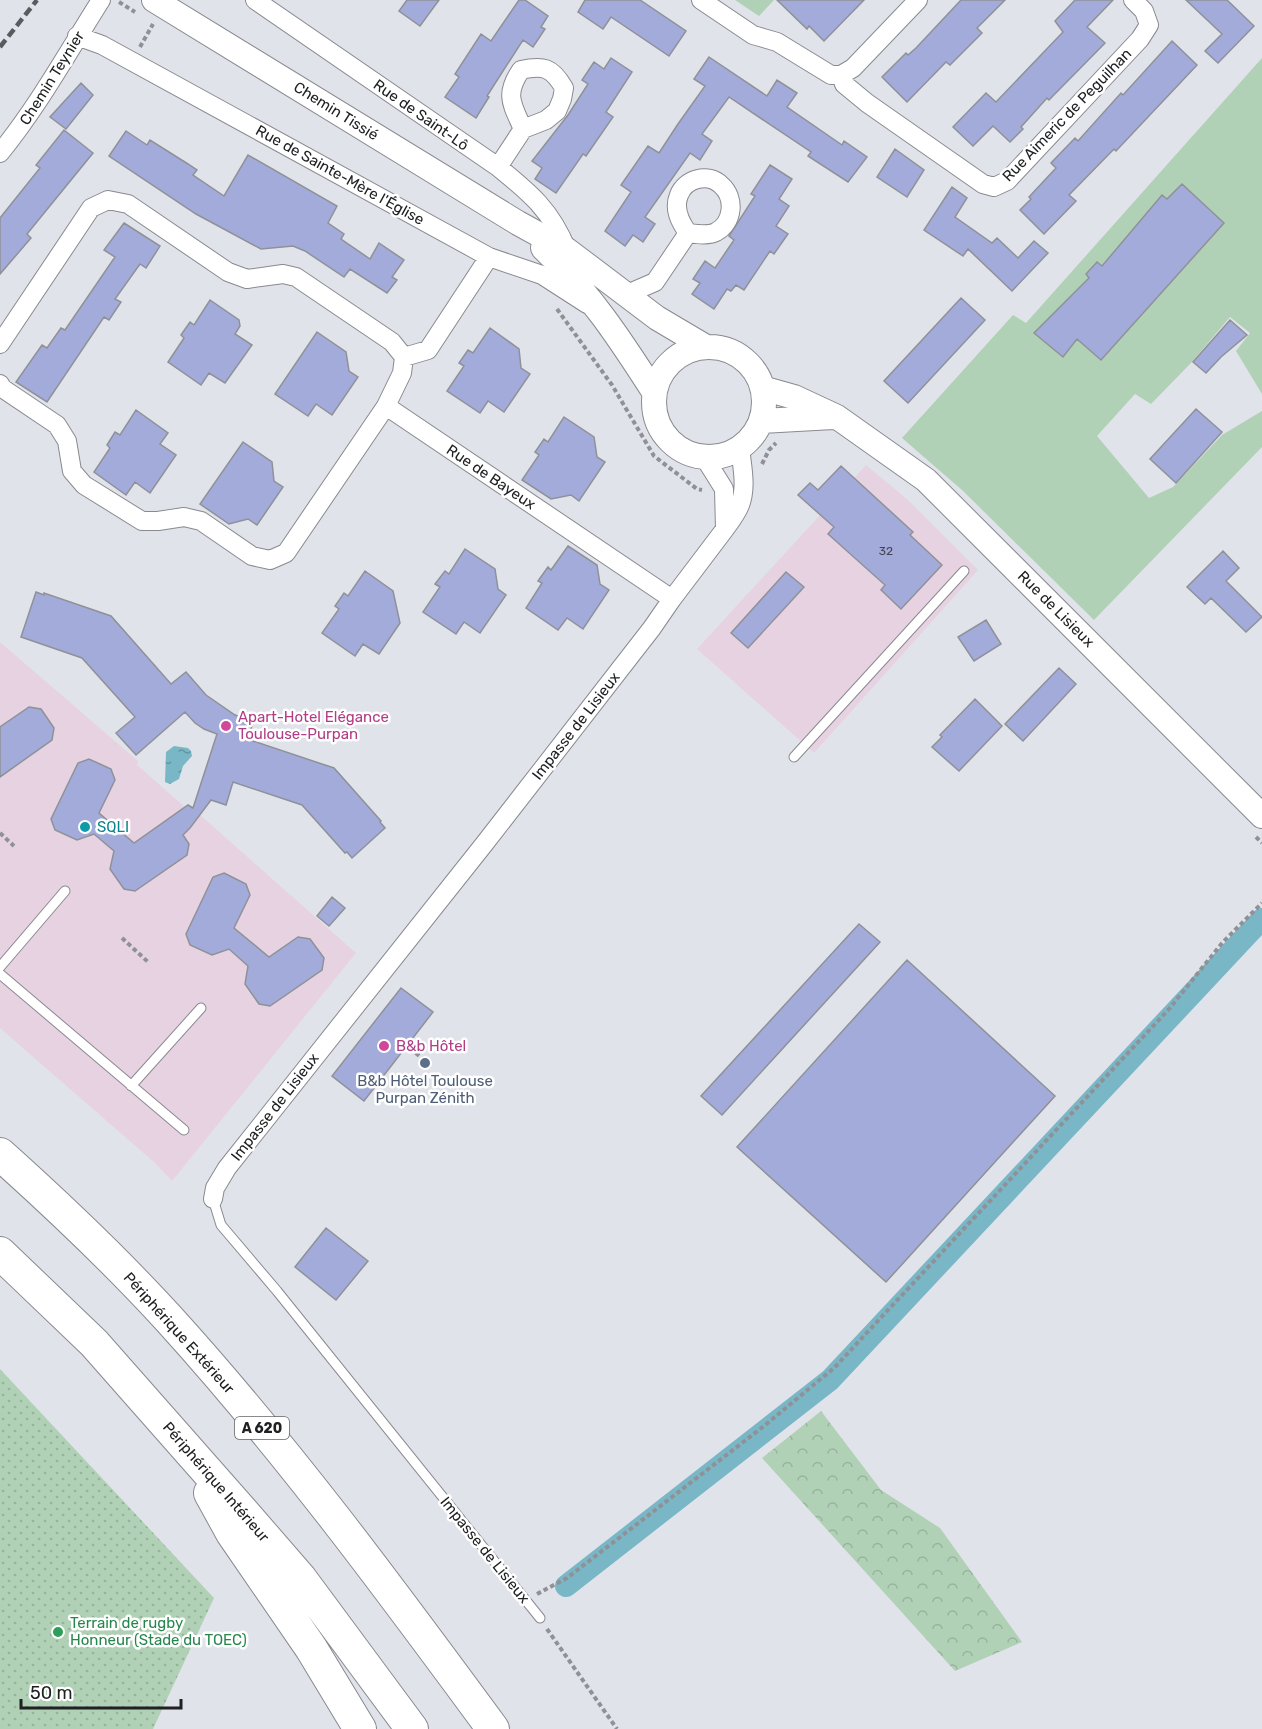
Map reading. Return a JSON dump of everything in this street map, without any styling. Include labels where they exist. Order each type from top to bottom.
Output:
[{"type":"highway","name":"Périphérique Extérieur","points":[[0,1154],[92,1240],[161,1311],[247,1409],[409,1614],[493,1729]]},
{"type":"highway","name":"Périphérique Intérieur","points":[[0,1253],[94,1343],[301,1579],[412,1729]]},
{"type":"highway","points":[[186,1448],[232,1533],[310,1648],[360,1729]]},
{"type":"street","name":"Chemin Teynier","points":[[0,153],[26,122],[101,0]]},
{"type":"street","name":"Chemin Tissié","points":[[154,0],[518,223],[567,250],[657,318],[706,347]]},
{"type":"street","name":"Rue de Saint-Lô","points":[[255,0],[498,167],[535,198],[560,231],[567,250]]},
{"type":"street","points":[[701,0],[753,35],[777,42],[831,75],[841,75],[853,68],[918,0]]},
{"type":"street","name":"Rue Aimeric de Peguilhan","points":[[841,75],[844,84],[867,103],[983,184],[994,187],[1007,181],[1140,39],[1149,25],[1144,11],[1133,0]]},
{"type":"street","name":"Rue de Sainte-Mère l'Église","points":[[82,29],[102,45],[489,256],[542,275],[603,314]]},
{"type":"street","points":[[498,167],[523,129]]},
{"type":"street","points":[[0,344],[91,208],[108,200],[128,204],[228,272],[247,279],[283,274],[296,277],[392,342],[404,357],[402,373],[386,406],[286,553],[270,560],[252,556],[201,521],[184,517],[142,521],[84,485],[72,471],[67,441],[57,425],[2,388],[0,384]]},
{"type":"street","name":"Chemin Tissié","points":[[518,223],[575,280],[603,314],[654,392]]},
{"type":"street","points":[[625,295],[655,282],[688,233]]},
{"type":"street","points":[[404,357],[428,350],[489,256]]},
{"type":"street","points":[[655,282],[657,318]]},
{"type":"street","points":[[706,347],[730,351],[744,359],[756,372],[764,401],[761,421],[756,431],[740,448],[724,455],[704,457],[681,450],[665,437],[655,414],[654,392],[659,379],[670,363],[686,352],[706,347]]},
{"type":"street","name":"Rue de Lisieux","points":[[762,388],[794,397],[837,417],[926,480],[1258,826]]},
{"type":"street","name":"Rue de Bayeux","points":[[386,406],[672,598]]},
{"type":"street","points":[[761,421],[837,417]]},
{"type":"street","points":[[672,598],[740,506],[744,482],[740,448]]},
{"type":"street","points":[[704,457],[724,489],[724,529]]},
{"type":"street","name":"Impasse de Lisieux","points":[[213,1199],[215,1188],[227,1168],[485,843],[652,628],[672,598]]},
{"type":"lane","points":[[794,757],[964,571]]},
{"type":"lane","points":[[0,967],[66,891]]},
{"type":"lane","points":[[0,974],[184,1130]]},
{"type":"lane","points":[[131,1086],[201,1008]]},
{"type":"lane","name":"Impasse de Lisieux","points":[[213,1199],[221,1225],[277,1291],[540,1618]]},
{"type":"path","points":[[556,308],[612,385],[654,456],[697,489],[707,492],[724,489]]},
{"type":"path","points":[[744,482],[753,478],[769,450],[778,441]]},
{"type":"path","points":[[1258,826],[1262,843]]},
{"type":"path","points":[[0,833],[14,846]]},
{"type":"path","points":[[526,1600],[567,1578],[764,1426],[834,1368],[1169,1010],[1223,942],[1262,903]]},
{"type":"path","points":[[122,938],[148,962]]},
{"type":"path","points":[[410,1048],[424,1060]]},
{"type":"path","points":[[540,1618],[617,1729]]},
{"type":"shaded area","points":[[866,465],[908,500],[978,570],[814,753],[697,649]]},
{"type":"shaded area","points":[[0,642],[138,761],[137,765],[197,818],[200,815],[356,953],[172,1181],[155,1163],[0,1028]]},
{"type":"green space","points":[[735,0],[774,0],[759,16]]},
{"type":"green space","points":[[1262,58],[1262,394],[1236,351],[1250,333],[1230,317],[1191,363],[1151,404],[1135,394],[1097,436],[1149,498],[1173,487],[1222,435],[1262,411],[1262,447],[1094,620],[962,490],[902,438],[1013,315],[1026,323]]},
{"type":"green space","points":[[0,1369],[214,1598],[153,1729],[0,1729]]},
{"type":"green space","points":[[821,1411],[881,1490],[940,1528],[1022,1642],[955,1671],[762,1458]]},
{"type":"water","points":[[174,746],[188,748],[192,756],[183,766],[179,779],[170,784],[165,782],[166,752]]},
{"type":"building","points":[[407,0],[439,0],[420,26],[399,11]]},
{"type":"building","points":[[519,0],[525,0],[548,16],[541,27],[545,29],[533,47],[523,40],[487,96],[489,97],[476,118],[445,97],[459,77],[455,74],[481,34],[491,41]]},
{"type":"building","points":[[585,0],[640,0],[686,31],[669,56],[611,17],[603,29],[578,12]]},
{"type":"building","points":[[777,0],[864,0],[824,41],[809,26],[807,29]]},
{"type":"building","points":[[961,0],[1005,0],[977,28],[982,33],[950,65],[946,62],[907,102],[882,77],[906,53],[908,55],[916,48]]},
{"type":"building","points":[[1075,0],[1113,0],[1087,27],[1105,43],[1049,100],[1047,98],[1010,142],[993,126],[973,146],[953,127],[986,93],[996,102],[1063,32],[1055,21]]},
{"type":"building","points":[[1186,0],[1227,0],[1254,26],[1218,63],[1205,51],[1222,34]]},
{"type":"building","points":[[1172,41],[1197,65],[1116,151],[1114,149],[1069,195],[1076,201],[1044,234],[1020,210],[1056,168],[1051,163],[1075,138],[1078,141]]},
{"type":"building","points":[[709,57],[767,96],[777,80],[797,93],[787,107],[842,145],[844,141],[867,157],[848,182],[808,156],[811,152],[729,97],[702,134],[712,141],[700,160],[690,153],[645,217],[655,224],[643,242],[633,235],[625,246],[605,231],[631,192],[621,185],[648,146],[659,153],[705,86],[694,79]]},
{"type":"building","points":[[611,58],[632,72],[606,112],[613,117],[586,156],[583,154],[556,193],[535,179],[542,168],[532,161],[568,115],[588,84],[582,80],[594,62],[604,69]]},
{"type":"building","points":[[81,83],[93,95],[66,129],[50,117]]},
{"type":"building","points":[[64,130],[93,153],[27,234],[31,238],[0,274],[0,218],[40,168],[36,165]]},
{"type":"building","points":[[126,131],[147,145],[150,140],[188,164],[197,170],[193,175],[224,196],[248,155],[337,206],[328,223],[344,234],[341,239],[370,259],[379,243],[404,260],[392,277],[397,280],[387,293],[350,269],[344,277],[305,251],[293,246],[261,249],[196,214],[109,156]]},
{"type":"building","points":[[895,149],[924,170],[907,197],[877,177]]},
{"type":"building","points":[[770,165],[792,179],[779,199],[789,206],[776,226],[788,234],[774,254],[770,251],[744,290],[736,285],[731,291],[727,289],[714,309],[692,294],[700,283],[693,279],[705,261],[715,268],[734,240],[729,236],[755,196],[751,194]]},
{"type":"building","points":[[1182,184],[1224,223],[1101,360],[1077,339],[1063,357],[1034,333],[1089,278],[1086,274],[1097,262],[1102,266],[1162,195],[1167,199]]},
{"type":"building","points":[[952,187],[967,198],[955,217],[992,243],[997,238],[1018,258],[1034,241],[1048,253],[1012,291],[968,249],[963,256],[924,230]]},
{"type":"building","points":[[124,223],[160,246],[146,268],[140,264],[115,299],[121,302],[109,320],[104,317],[47,402],[16,382],[42,345],[47,348],[61,328],[65,330],[115,257],[104,250]]},
{"type":"building","points":[[961,298],[985,320],[908,403],[884,381]]},
{"type":"building","points":[[210,300],[239,320],[240,326],[235,334],[252,345],[225,383],[209,373],[201,385],[168,362],[184,338],[181,335],[190,322],[194,325]]},
{"type":"building","points":[[1230,320],[1247,335],[1206,373],[1193,362]]},
{"type":"building","points":[[490,328],[519,349],[521,368],[530,374],[504,412],[488,401],[480,413],[447,391],[464,366],[459,363],[468,350],[473,353]]},
{"type":"building","points":[[317,332],[346,352],[349,371],[358,377],[332,415],[316,404],[308,416],[275,394]]},
{"type":"building","points":[[1196,409],[1222,432],[1176,483],[1150,459]]},
{"type":"building","points":[[136,410],[168,433],[160,444],[176,455],[150,493],[135,482],[126,495],[94,472],[110,448],[107,445],[115,432],[120,435]]},
{"type":"building","points":[[564,417],[594,437],[597,457],[605,462],[579,501],[571,495],[551,499],[522,480],[539,455],[535,452],[544,439],[548,442]]},
{"type":"building","points":[[243,442],[272,462],[274,481],[283,487],[257,525],[248,519],[229,524],[200,504]]},
{"type":"building","points":[[841,466],[913,532],[910,535],[942,565],[901,609],[881,590],[885,585],[828,534],[834,527],[798,495],[810,483],[818,490]]},
{"type":"building","points":[[568,546],[597,565],[600,584],[609,590],[583,629],[567,618],[558,630],[526,608],[542,583],[538,581],[548,567],[551,570]]},
{"type":"building","points":[[465,549],[495,569],[498,589],[506,595],[480,633],[464,622],[456,634],[423,612],[440,587],[435,584],[445,571],[449,574]]},
{"type":"building","points":[[1223,551],[1239,568],[1226,581],[1262,617],[1246,632],[1211,598],[1205,604],[1187,587]]},
{"type":"building","points":[[365,571],[393,591],[400,623],[379,654],[363,644],[355,656],[322,633],[339,609],[335,606],[344,593],[348,596]]},
{"type":"building","points":[[786,572],[804,587],[748,648],[731,633]]},
{"type":"building","name":"Apart-Hotel Elégance Toulouse-Purpan","points":[[36,592],[111,616],[171,684],[186,672],[206,695],[235,715],[254,721],[247,739],[334,768],[385,828],[352,858],[302,805],[233,782],[226,805],[211,800],[183,835],[189,844],[187,855],[135,891],[124,889],[110,869],[114,851],[94,834],[77,840],[55,830],[51,819],[78,763],[89,759],[111,769],[115,780],[99,813],[134,843],[188,805],[193,808],[217,734],[195,723],[185,712],[136,755],[116,733],[135,717],[82,658],[21,637]]},
{"type":"building","points":[[986,620],[1001,644],[974,661],[958,637]]},
{"type":"building","points":[[1059,668],[1076,684],[1023,741],[1005,724]]},
{"type":"building","points":[[975,699],[1002,726],[959,771],[932,747],[942,737],[940,735]]},
{"type":"building","points":[[29,707],[41,709],[54,728],[52,740],[0,777],[0,727]]},
{"type":"building","points":[[224,873],[246,884],[250,895],[234,928],[269,957],[298,937],[310,939],[324,958],[322,970],[270,1006],[259,1004],[245,984],[248,966],[229,949],[212,955],[190,945],[186,934],[213,877]]},
{"type":"building","points":[[332,897],[345,908],[329,926],[317,916]]},
{"type":"building","points":[[859,924],[880,942],[722,1115],[701,1096]]},
{"type":"building","points":[[907,960],[1055,1096],[886,1282],[737,1147]]},
{"type":"building","name":"B&b Hôtel","points":[[401,988],[433,1012],[364,1101],[332,1076]]},
{"type":"building","points":[[326,1228],[368,1261],[336,1300],[295,1267]]},
{"type":"waterway","points":[[566,1586],[830,1380],[1262,919]]},
{"type":"railway","points":[[0,47],[37,0]]},
{"type":"place","name":"Apart-Hotel Elégance Toulouse-Purpan","points":[[226,726]]},
{"type":"place","name":"SQLI","points":[[85,827]]},
{"type":"place","name":"B&b Hôtel","points":[[384,1046]]},
{"type":"place","name":"B&b Hôtel Toulouse Purpan Zénith","points":[[425,1063]]},
{"type":"place","name":"Terrain de rugby Honneur (Stade du TOEC)","points":[[58,1632]]}]
